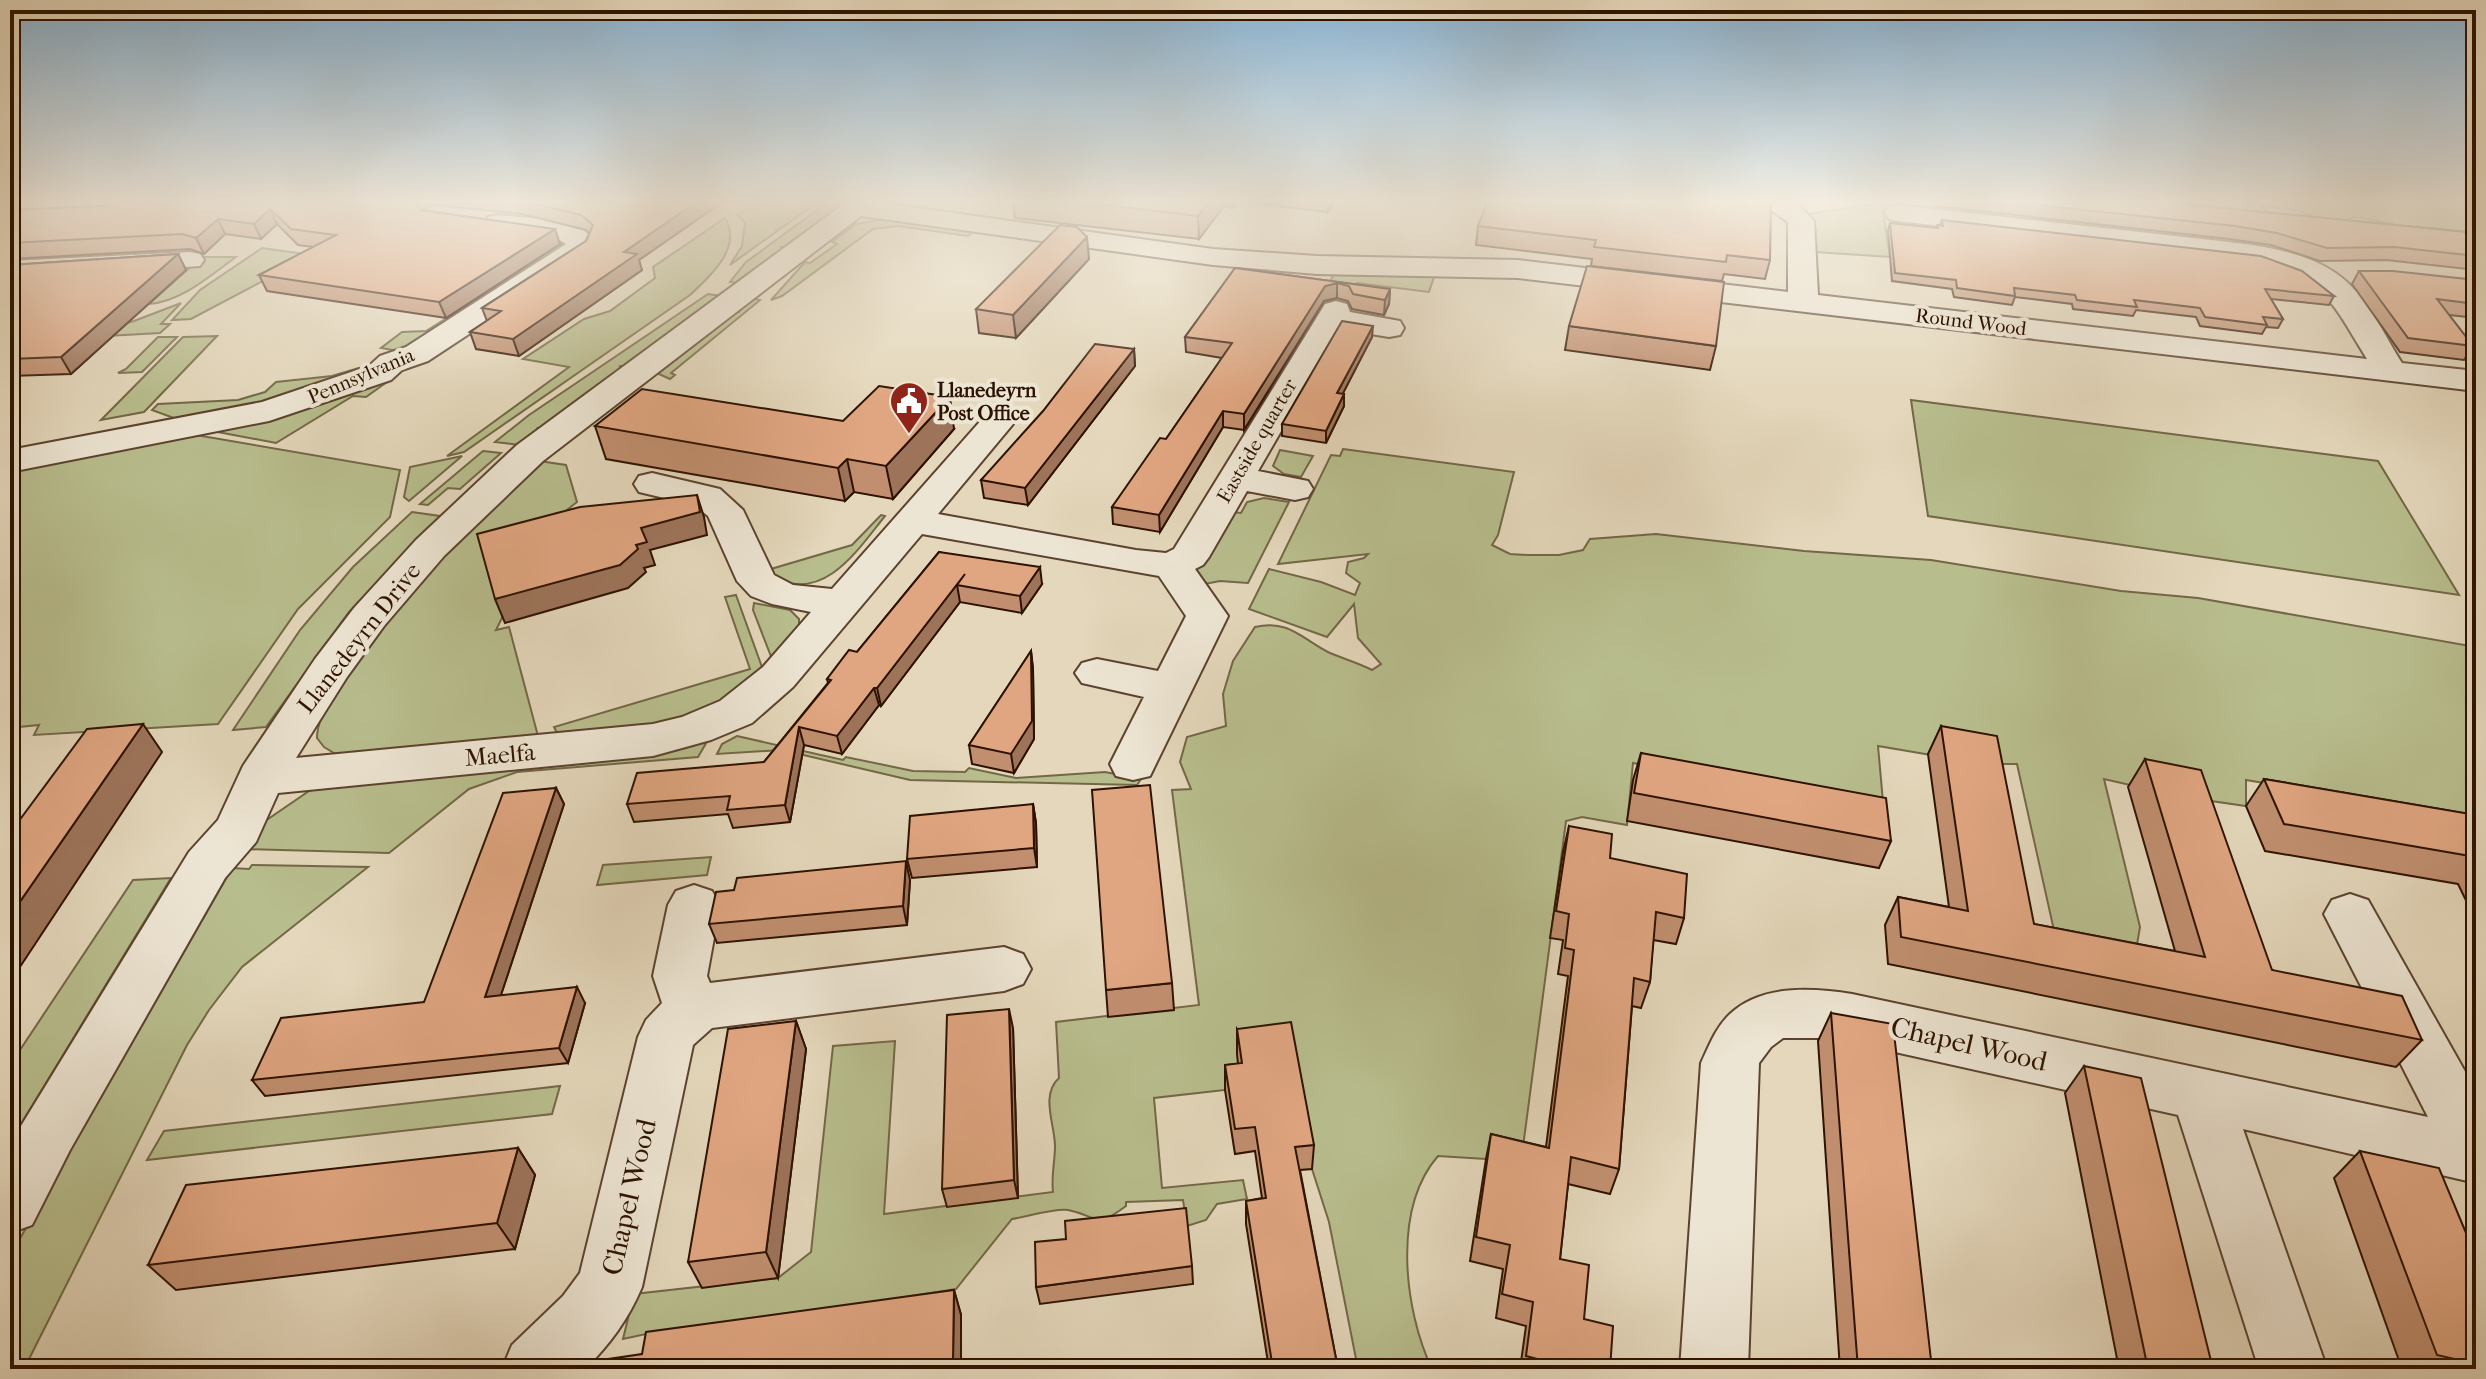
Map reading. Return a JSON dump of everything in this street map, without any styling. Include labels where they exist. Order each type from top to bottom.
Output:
[{"type":"street","points":[[10,270],[58,267]]},
{"type":"street","name":"Pennsylvania","points":[[10,461],[269,411],[348,385],[380,373],[391,363],[417,354],[551,267]]},
{"type":"street","name":"Llanedeyrn Drive","points":[[10,1204],[49,1131],[207,865],[239,829],[260,778],[369,617],[397,583],[474,504],[554,434],[775,267]]},
{"type":"street","name":"Round Wood","points":[[1496,267],[2476,381]]},
{"type":"street","points":[[1802,267],[1803,301]]},
{"type":"street","points":[[2301,267],[2316,273],[2341,292],[2391,371]]},
{"type":"street","points":[[2316,273],[2352,271]]},
{"type":"street","name":"Eastside quarter","points":[[1172,565],[1189,557],[1334,314],[1389,328]]},
{"type":"street","points":[[356,351],[421,373]]},
{"type":"street","points":[[652,484],[707,497],[724,510],[757,581],[764,588],[790,596],[842,602],[996,424]]},
{"type":"street","points":[[1236,478],[1295,489]]},
{"type":"street","points":[[912,521],[1136,562],[1172,565],[1207,616],[1133,764]]},
{"type":"street","name":"Maelfa","points":[[260,778],[653,740],[695,729],[736,712],[778,677],[842,602]]},
{"type":"street","points":[[1097,673],[1171,688]]},
{"type":"street","points":[[694,905],[680,976],[692,1010],[1004,969]]},
{"type":"street","points":[[2350,914],[2414,1037],[2476,1146]]},
{"type":"street","name":"Chapel Wood","points":[[536,1369],[587,1320],[609,1287],[666,1037],[678,1021],[692,1010]]},
{"type":"street","name":"Chapel Wood","points":[[1714,1369],[1730,1063],[1738,1041],[1759,1023],[1785,1012],[1813,1011],[1852,1017],[2476,1155]]},
{"type":"street","points":[[2201,1095],[2293,1369]]},
{"type":"green space","points":[[190,267],[222,267],[184,293],[149,304]]},
{"type":"green space","points":[[233,267],[289,267],[191,319],[172,320],[200,290]]},
{"type":"green space","points":[[527,267],[533,267],[418,343],[398,351],[381,348],[402,332],[426,331]]},
{"type":"green space","points":[[653,267],[717,267],[690,295],[464,452],[447,456],[569,367],[523,359],[584,319],[610,311],[655,278]]},
{"type":"green space","points":[[742,267],[760,267],[745,275],[739,283],[730,282]]},
{"type":"green space","points":[[800,267],[821,267],[782,296],[771,300]]},
{"type":"green space","points":[[1334,274],[1435,274],[1429,292],[1357,283],[1343,309],[1282,369]]},
{"type":"green space","points":[[708,294],[721,296],[627,366],[619,366],[623,368],[544,427],[538,428],[540,430],[520,445],[495,442],[529,415]]},
{"type":"green space","points":[[750,298],[760,300],[671,373],[675,375],[670,379],[659,374],[659,370],[733,311],[739,312],[741,309],[737,308]]},
{"type":"green space","points":[[181,303],[161,324],[170,324],[160,333],[70,338],[134,321]]},
{"type":"green space","points":[[217,336],[144,412],[101,420],[183,337]]},
{"type":"green space","points":[[158,337],[177,337],[142,372],[118,373],[126,369]]},
{"type":"green space","points":[[369,365],[307,392],[182,421],[152,410],[158,404],[238,400],[265,392],[276,382],[332,376]]},
{"type":"green space","points":[[394,377],[366,397],[353,396],[276,443],[207,430]]},
{"type":"green space","points":[[1911,400],[2378,461],[2459,595],[1928,516]]},
{"type":"green space","points":[[196,435],[400,470],[390,517],[298,609],[218,724],[34,735],[39,725],[10,728],[10,467]]},
{"type":"green space","points":[[1343,449],[1514,472],[1498,535],[1492,545],[1510,554],[1559,555],[1583,550],[1590,539],[1656,534],[1804,551],[1931,560],[2121,591],[2198,598],[2476,647],[2476,818],[2246,780],[2246,806],[2183,797],[2104,779],[2140,927],[2134,962],[2057,944],[2017,764],[1984,764],[1878,746],[1884,813],[1633,763],[1627,825],[1582,817],[1566,821],[1523,1147],[1486,1159],[1438,1156],[1423,1178],[1414,1203],[1407,1260],[1409,1290],[1422,1345],[1432,1369],[1358,1369],[1329,1222],[1312,1169],[1242,1088],[1154,1098],[1162,1188],[1243,1180],[1247,1199],[1217,1204],[1206,1220],[1187,1226],[1183,1200],[1126,1202],[1126,1206],[1102,1219],[1068,1210],[1040,1213],[1012,1219],[956,1289],[660,1331],[623,1339],[634,1294],[778,1278],[811,1252],[833,1046],[895,1041],[884,1214],[1053,1192],[1055,1146],[1049,1101],[1053,1085],[1059,1078],[1056,1022],[1199,1005],[1172,790],[1191,789],[1180,762],[1187,737],[1226,726],[1223,694],[1233,661],[1255,627],[1267,625],[1286,628],[1330,653],[1372,670],[1381,664],[1358,638],[1354,604],[1327,637],[1249,609],[1269,569],[1321,582],[1355,595],[1360,583],[1346,573],[1348,562],[1368,554],[1278,564],[1331,455],[1340,456]]},
{"type":"green space","points":[[1280,450],[1313,456],[1301,477],[1284,474],[1273,466]]},
{"type":"green space","points":[[483,451],[501,453],[460,489],[448,488],[428,505],[420,504]]},
{"type":"green space","points":[[462,456],[409,501],[404,497],[410,467]]},
{"type":"green space","points":[[539,461],[566,465],[577,502],[548,525],[496,630],[509,627],[538,736],[339,756],[324,747],[317,738],[324,712],[360,657],[407,598],[458,542]]},
{"type":"green space","points":[[1264,498],[1289,502],[1248,583],[1220,581],[1200,585],[1192,574],[1194,567],[1231,512],[1241,513],[1247,502]]},
{"type":"green space","points":[[412,512],[440,516],[349,612],[266,727],[233,730],[300,630],[353,567]]},
{"type":"green space","points":[[881,515],[885,516],[864,543],[825,578],[793,584],[775,578],[771,569],[852,545]]},
{"type":"green space","points":[[736,595],[763,670],[721,703],[675,724],[560,738],[554,727],[750,669],[725,597]]},
{"type":"green space","points":[[754,603],[790,610],[799,619],[799,630],[772,659],[753,610]]},
{"type":"green space","points":[[712,733],[698,757],[517,772],[469,789],[389,853],[241,849],[255,828],[312,789]]},
{"type":"green space","points":[[737,736],[843,760],[846,757],[913,771],[965,772],[969,768],[1016,778],[1105,772],[1141,779],[1137,785],[910,780],[782,750],[717,754],[722,744]]},
{"type":"green space","points":[[711,857],[707,875],[597,885],[603,865]]},
{"type":"green space","points":[[252,865],[368,867],[242,967],[209,1010],[187,1045],[24,1369],[10,1369],[10,1256],[232,868],[249,869]]},
{"type":"green space","points":[[171,878],[10,1142],[10,1065],[133,880]]},
{"type":"green space","points":[[560,1086],[552,1114],[147,1160],[164,1131]]},
{"type":"building","points":[[10,267],[163,267],[61,357],[10,359]]},
{"type":"building","points":[[274,267],[494,267],[439,302],[259,275]]},
{"type":"building","points":[[545,267],[618,267],[513,339],[470,332],[501,311],[482,308]]},
{"type":"building","points":[[1018,267],[1058,267],[1013,315],[976,309]]},
{"type":"building","points":[[1587,267],[1724,282],[1716,346],[1569,326]]},
{"type":"building","points":[[1894,267],[2292,267],[2302,271],[2334,296],[2265,289],[2283,319],[2263,317],[2267,325],[2205,317],[2200,308],[2134,300],[2137,307],[2014,288],[2015,296],[1957,288],[1956,280],[1895,273]]},
{"type":"building","points":[[1235,268],[1390,289],[1385,300],[1353,294],[1349,286],[1337,283],[1325,286],[1244,414],[1223,411],[1159,515],[1112,507],[1160,438],[1166,439],[1232,343],[1185,337]]},
{"type":"building","points":[[2359,271],[2393,271],[2476,280],[2476,304],[2437,299],[2473,346],[2408,338]]},
{"type":"building","points":[[1342,321],[1373,326],[1337,393],[1344,394],[1326,431],[1282,424]]},
{"type":"building","points":[[1095,344],[1134,349],[1025,488],[981,480],[1043,411]]},
{"type":"building","points":[[879,386],[950,397],[886,466],[847,459],[838,468],[595,426],[642,389],[843,421]]},
{"type":"building","points":[[697,495],[700,512],[641,528],[647,542],[636,545],[638,549],[620,565],[495,599],[477,534],[580,507]]},
{"type":"building","points":[[939,552],[1040,567],[1020,596],[957,585],[965,574],[837,736],[799,727],[785,805],[727,810],[730,796],[627,804],[637,773],[764,762],[831,680],[827,679],[849,650],[857,652]]},
{"type":"building","points":[[1031,651],[1032,721],[1011,754],[969,745]]},
{"type":"building","points":[[143,724],[10,916],[10,833],[87,729]]},
{"type":"building","points":[[1941,726],[1997,736],[2034,924],[2205,957],[2145,759],[2201,770],[2272,970],[2402,996],[2422,1040],[1901,937],[1898,897],[1968,911]]},
{"type":"building","points":[[1641,753],[1886,798],[1891,841],[1634,793]]},
{"type":"building","points":[[2264,779],[2476,815],[2476,857],[2284,824]]},
{"type":"building","points":[[1150,785],[1172,983],[1106,990],[1092,790]]},
{"type":"building","points":[[556,788],[485,997],[577,987],[559,1048],[252,1080],[281,1018],[424,1002],[503,793]]},
{"type":"building","points":[[1033,804],[1034,848],[907,859],[910,816]]},
{"type":"building","points":[[1569,826],[1612,834],[1610,858],[1687,874],[1684,918],[1656,912],[1650,982],[1634,978],[1619,1169],[1571,1157],[1560,1259],[1589,1265],[1584,1319],[1613,1326],[1610,1369],[1575,1369],[1526,1356],[1533,1302],[1502,1294],[1510,1245],[1476,1237],[1491,1134],[1549,1148],[1574,950],[1565,948],[1569,914],[1556,911]]},
{"type":"building","points":[[906,861],[903,906],[709,924],[716,892],[734,890],[737,878]]},
{"type":"building","points":[[1009,1009],[1014,1180],[942,1189],[947,1015]]},
{"type":"building","points":[[1831,1013],[1893,1024],[1932,1369],[1858,1369]]},
{"type":"building","points":[[796,1021],[766,1252],[688,1262],[728,1029]]},
{"type":"building","points":[[1291,1022],[1314,1145],[1295,1147],[1338,1369],[1273,1369],[1246,1201],[1266,1198],[1255,1127],[1235,1129],[1225,1065],[1242,1063],[1237,1029]]},
{"type":"building","points":[[2084,1066],[2141,1078],[2213,1369],[2148,1369]]},
{"type":"building","points":[[518,1148],[497,1223],[148,1265],[186,1185]]},
{"type":"building","points":[[2360,1151],[2439,1168],[2476,1257],[2476,1364],[2437,1355]]},
{"type":"building","points":[[1186,1208],[1192,1266],[1036,1287],[1035,1242],[1066,1239],[1065,1221]]},
{"type":"building","points":[[954,1290],[953,1359],[889,1369],[594,1369],[595,1361],[642,1354],[646,1332]]},
{"type":"place","name":"Llanedeyrn Post Office","points":[[909,435]]}]
